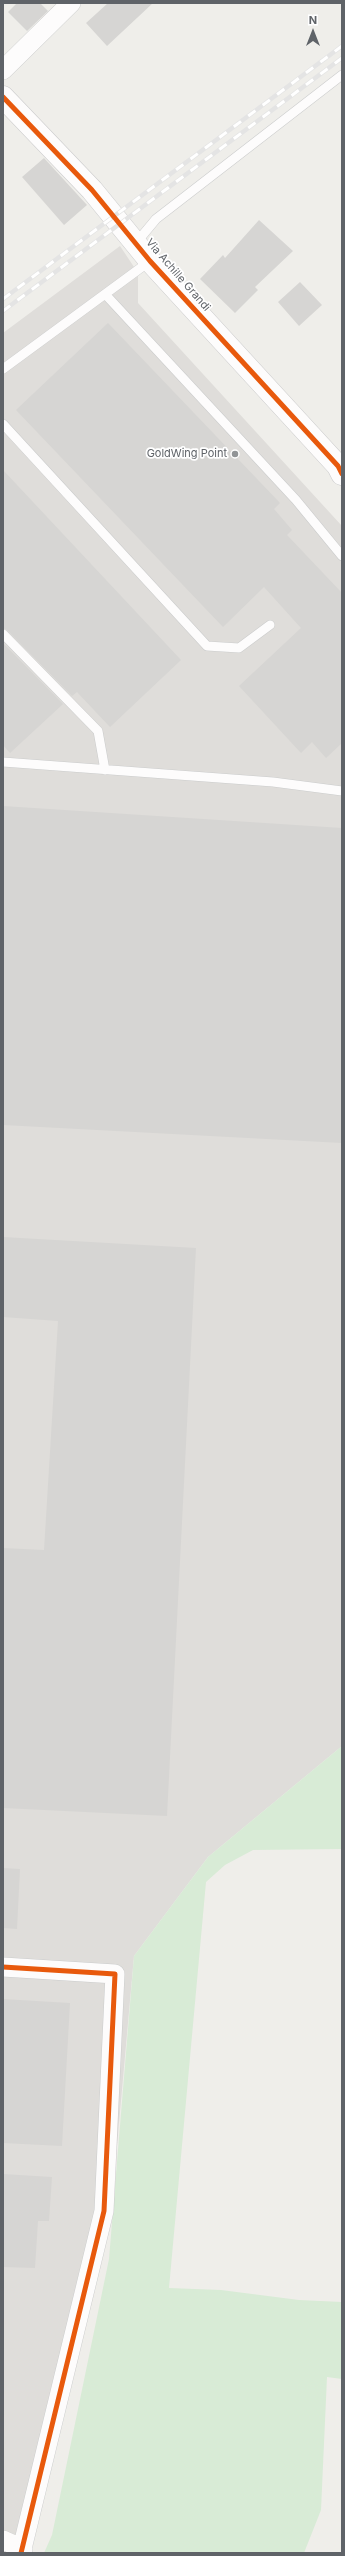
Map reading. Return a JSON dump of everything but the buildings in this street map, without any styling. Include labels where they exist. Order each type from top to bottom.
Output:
[{"type":"street","points":[[3,70],[71,3]]},
{"type":"street","name":"Via Achille Grandi","points":[[3,97],[92,190],[150,261],[341,469]]},
{"type":"street","points":[[3,1967],[115,1974],[104,2211],[22,2551],[3,2540]]},
{"type":"lane","points":[[136,243],[156,219],[342,75]]},
{"type":"lane","points":[[3,369],[150,261]]},
{"type":"lane","points":[[105,294],[296,500],[342,556]]},
{"type":"lane","points":[[3,424],[207,646],[239,648],[270,625]]},
{"type":"lane","points":[[3,634],[98,731],[105,770]]},
{"type":"lane","points":[[3,762],[273,782],[342,792]]},
{"type":"shaded area","points":[[120,246],[138,273],[138,303],[342,526],[342,1746],[208,1857],[134,1956],[111,2212],[30,2546],[3,2535],[3,333]]},
{"type":"green space","points":[[342,1746],[342,1849],[253,1850],[225,1865],[206,1882],[169,2288],[221,2290],[299,2300],[342,2302],[342,2379],[327,2377],[321,2510],[304,2553],[44,2553],[52,2535],[109,2259],[134,1956],[208,1857]]},
{"type":"railway","points":[[3,299],[342,46]]},
{"type":"railway","points":[[3,311],[342,58]]},
{"type":"cycle path","points":[[3,97],[92,190],[150,261],[338,466],[342,474]]},
{"type":"cycle path","points":[[3,1967],[115,1974],[104,2211],[21,2553]]},
{"type":"place","name":"GoldWing Point","points":[[235,454]]}]
